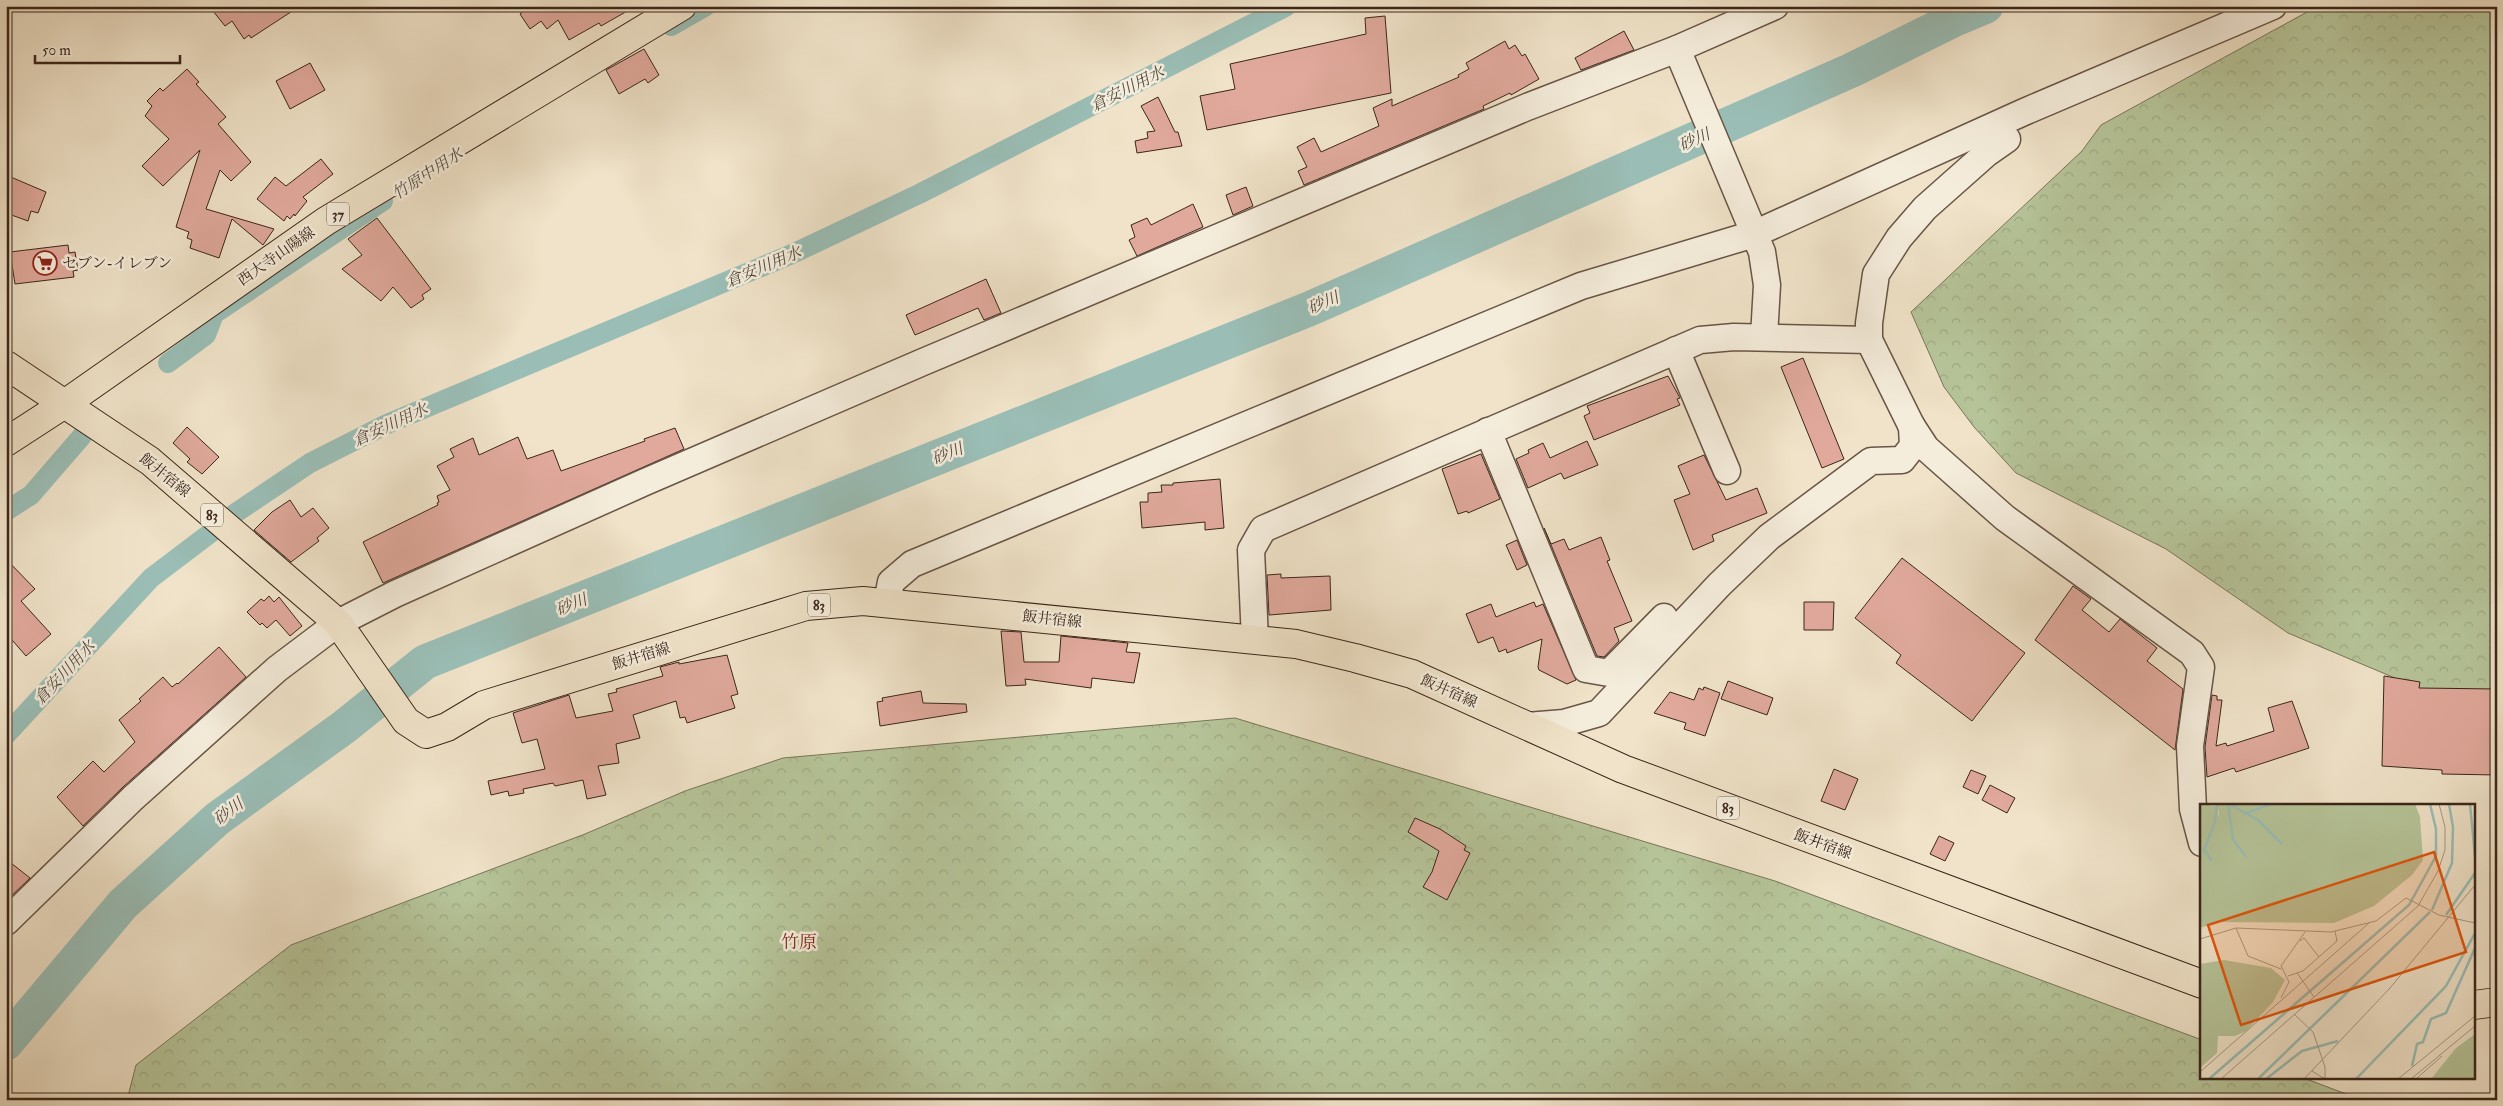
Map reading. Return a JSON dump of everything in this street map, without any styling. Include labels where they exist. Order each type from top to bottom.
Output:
[{"type":"main road","name":"西大寺山陽線","points":[[6,442],[66,403],[326,221],[682,6]]},
{"type":"main road","name":"飯井宿線","points":[[6,365],[66,403],[150,461],[343,630],[406,721],[426,734],[447,727],[484,705],[806,606],[863,601],[1296,644],[1412,674],[1623,769],[2200,983]]},
{"type":"main road","points":[[2476,1005],[2497,1002]]},
{"type":"street","points":[[6,922],[133,798],[277,669],[343,630],[404,590],[645,482],[923,362],[1527,107],[1677,49],[1775,6]]},
{"type":"street","points":[[887,603],[891,582],[912,564],[1581,286],[1752,229],[2274,6]]},
{"type":"street","points":[[1677,49],[1762,252],[1767,284],[1764,337]]},
{"type":"street","points":[[2008,139],[1987,153],[1926,208],[1899,238],[1876,274],[1869,323],[1869,340],[1911,425],[1926,448],[2005,518],[2192,653],[2201,667],[2190,746],[2193,809],[2200,835]]},
{"type":"street","points":[[1255,640],[1251,550],[1263,529],[1700,340],[1764,337],[1869,340]]},
{"type":"street","points":[[1676,350],[1727,471]]},
{"type":"street","points":[[1527,726],[1564,723],[1599,713],[1719,585],[1770,537],[1871,461],[1902,460],[1913,446],[1911,425]]},
{"type":"street","points":[[1488,432],[1586,669],[1609,673],[1664,616]]},
{"type":"green space","points":[[2318,6],[2497,6],[2497,711],[2459,705],[2288,633],[2166,549],[2016,473],[1974,427],[1944,387],[1911,312],[2082,151],[2101,125]]},
{"type":"green space","points":[[1235,718],[1775,881],[2200,1039],[2200,1078],[2304,1078],[2362,1100],[127,1100],[136,1065],[291,945],[585,834],[685,791],[783,758]]},
{"type":"building","points":[[209,6],[300,6],[251,38],[249,35],[244,39],[232,21],[225,26]]},
{"type":"building","points":[[530,6],[636,6],[601,26],[599,23],[569,40],[558,20],[547,29],[541,21],[530,29],[520,14]]},
{"type":"building","points":[[1385,16],[1391,93],[1207,130],[1200,96],[1235,89],[1230,64],[1366,34],[1365,18]]},
{"type":"building","points":[[1624,31],[1634,50],[1581,70],[1575,58]]},
{"type":"building","points":[[1505,41],[1509,49],[1515,45],[1522,56],[1525,54],[1539,79],[1511,95],[1510,93],[1483,106],[1484,109],[1304,185],[1298,171],[1307,167],[1297,147],[1314,138],[1321,152],[1379,126],[1373,108],[1392,99],[1392,106],[1459,77],[1458,75],[1469,69],[1466,63]]},
{"type":"building","points":[[644,49],[659,75],[648,83],[645,79],[619,94],[606,70]]},
{"type":"building","points":[[310,63],[325,90],[290,109],[276,81]]},
{"type":"building","points":[[187,69],[199,82],[196,84],[226,117],[218,124],[251,162],[231,181],[220,170],[206,209],[274,229],[263,245],[232,219],[219,258],[190,248],[192,240],[187,238],[189,232],[176,227],[200,150],[163,186],[142,166],[169,139],[145,116],[152,106],[147,101],[160,88],[163,91]]},
{"type":"building","points":[[1158,97],[1175,132],[1178,132],[1182,146],[1137,153],[1135,141],[1148,138],[1147,132],[1155,131],[1141,106]]},
{"type":"building","points":[[321,159],[333,174],[303,197],[307,201],[295,216],[294,214],[290,219],[287,216],[284,221],[257,199],[275,177],[286,186]]},
{"type":"building","points":[[6,175],[46,192],[38,213],[31,211],[28,221],[6,213]]},
{"type":"building","points":[[1246,187],[1253,206],[1233,215],[1226,195]]},
{"type":"building","points":[[1193,204],[1203,227],[1137,256],[1129,240],[1135,237],[1131,225],[1147,218],[1151,225]]},
{"type":"building","points":[[377,218],[431,289],[422,295],[424,299],[411,308],[393,287],[381,301],[342,269],[362,255],[348,239]]},
{"type":"building","points":[[68,245],[69,253],[75,252],[78,270],[73,271],[74,277],[15,284],[10,252]]},
{"type":"building","points":[[986,279],[1001,313],[984,320],[978,308],[915,335],[906,315]]},
{"type":"building","points":[[1803,358],[1844,459],[1822,468],[1781,367]]},
{"type":"building","points":[[1668,376],[1680,398],[1677,399],[1680,405],[1594,440],[1584,416],[1590,413],[1587,406]]},
{"type":"building","points":[[187,427],[219,457],[202,474],[187,462],[190,459],[173,443]]},
{"type":"building","points":[[675,428],[684,449],[383,583],[363,542],[438,505],[437,496],[450,490],[437,466],[454,457],[450,449],[473,438],[479,455],[518,437],[527,459],[553,450],[561,471],[645,441],[644,439]]},
{"type":"building","points":[[1587,441],[1598,465],[1564,479],[1561,473],[1528,488],[1516,459],[1529,453],[1528,450],[1543,443],[1550,458]]},
{"type":"building","points":[[1481,454],[1500,499],[1468,513],[1467,511],[1458,514],[1442,469]]},
{"type":"building","points":[[1704,455],[1726,500],[1757,488],[1767,513],[1712,535],[1714,541],[1693,550],[1674,500],[1690,494],[1678,466]]},
{"type":"building","points":[[1220,479],[1224,528],[1205,530],[1205,522],[1142,528],[1140,502],[1148,502],[1148,493],[1162,492],[1161,485]]},
{"type":"building","points":[[290,500],[301,517],[313,508],[329,528],[317,538],[319,541],[291,562],[254,530],[272,512]]},
{"type":"building","points":[[1544,528],[1551,544],[1564,539],[1569,550],[1601,537],[1610,560],[1607,561],[1632,621],[1614,628],[1619,641],[1604,657],[1597,656]]},
{"type":"building","points":[[1517,540],[1527,565],[1517,570],[1506,545]]},
{"type":"building","points":[[1902,558],[2025,653],[1972,721],[1896,663],[1901,655],[1855,618]]},
{"type":"building","points":[[6,559],[35,589],[21,601],[51,634],[26,656],[6,633]]},
{"type":"building","points":[[1281,574],[1281,578],[1330,576],[1331,610],[1269,615],[1267,575]]},
{"type":"building","points":[[2073,586],[2091,599],[2082,610],[2109,632],[2120,619],[2157,648],[2147,661],[2183,689],[2175,750],[2035,640]]},
{"type":"building","points":[[269,596],[274,602],[279,597],[302,626],[290,636],[276,620],[267,628],[262,623],[260,625],[247,612],[261,599],[264,601]]},
{"type":"building","points":[[1534,602],[1536,607],[1543,604],[1576,680],[1567,684],[1539,670],[1542,639],[1507,653],[1506,649],[1499,652],[1493,637],[1478,643],[1466,614],[1491,604],[1496,617]]},
{"type":"building","points":[[1804,602],[1834,602],[1833,630],[1804,630]]},
{"type":"building","points":[[1001,631],[1021,632],[1024,662],[1059,662],[1061,636],[1128,643],[1126,652],[1140,653],[1134,683],[1092,678],[1091,688],[1025,679],[1026,685],[1006,686]]},
{"type":"building","points":[[219,647],[246,677],[123,787],[83,826],[57,797],[93,761],[104,772],[135,742],[119,720],[141,701],[139,699],[163,677],[172,687],[178,684]]},
{"type":"building","points":[[727,655],[738,694],[731,696],[735,708],[687,723],[685,717],[680,718],[676,701],[633,715],[640,738],[616,744],[619,763],[598,766],[606,795],[587,799],[583,780],[555,786],[553,783],[523,789],[524,793],[509,796],[508,791],[491,795],[488,781],[545,769],[537,739],[522,743],[513,713],[569,695],[576,718],[613,711],[608,694],[617,692],[616,689],[663,676],[660,667],[679,662],[679,664]]},
{"type":"building","points":[[2384,676],[2420,682],[2419,688],[2497,689],[2497,775],[2442,774],[2442,770],[2382,766]]},
{"type":"building","points":[[1728,681],[1773,698],[1767,715],[1721,699]]},
{"type":"building","points":[[1704,687],[1720,693],[1705,736],[1684,729],[1686,723],[1654,713],[1670,692],[1694,700],[1699,688],[1703,690]]},
{"type":"building","points":[[921,691],[923,703],[966,704],[967,712],[880,726],[877,702],[883,701],[882,698]]},
{"type":"building","points":[[2212,695],[2217,696],[2217,700],[2222,700],[2216,746],[2226,743],[2227,746],[2274,731],[2268,708],[2292,701],[2309,748],[2236,772],[2234,768],[2207,777],[2205,747]]},
{"type":"building","points":[[1834,769],[1858,779],[1845,810],[1821,801]]},
{"type":"building","points":[[1971,770],[1986,776],[1978,794],[1963,787]]},
{"type":"building","points":[[1990,785],[2015,798],[2007,813],[1982,800]]},
{"type":"building","points":[[1415,818],[1440,829],[1466,846],[1464,850],[1470,853],[1447,900],[1423,887],[1432,872],[1439,851],[1408,832]]},
{"type":"building","points":[[1939,836],[1954,843],[1945,861],[1930,854]]},
{"type":"building","points":[[6,859],[30,878],[6,901]]},
{"type":"waterway","name":"竹原中用水","points":[[671,26],[706,6]]},
{"type":"waterway","name":"倉安川用水","points":[[234,514],[310,463],[387,424],[792,254],[919,194],[1287,6]]},
{"type":"waterway","name":"砂川","points":[[6,1043],[123,904],[217,819],[344,727],[425,662],[1309,309],[1852,70],[1955,19],[1986,6]]},
{"type":"waterway","name":"竹原中用水","points":[[168,363],[206,335],[214,314],[383,201]]},
{"type":"waterway","name":"竹原中用水","points":[[6,511],[31,495],[82,436]]},
{"type":"waterway","name":"倉安川用水","points":[[6,735],[151,578],[213,531]]},
{"type":"place","name":"セブン-イレブン","points":[[45,263]]},
{"type":"district","name":"竹原","points":[[799,942]]}]
